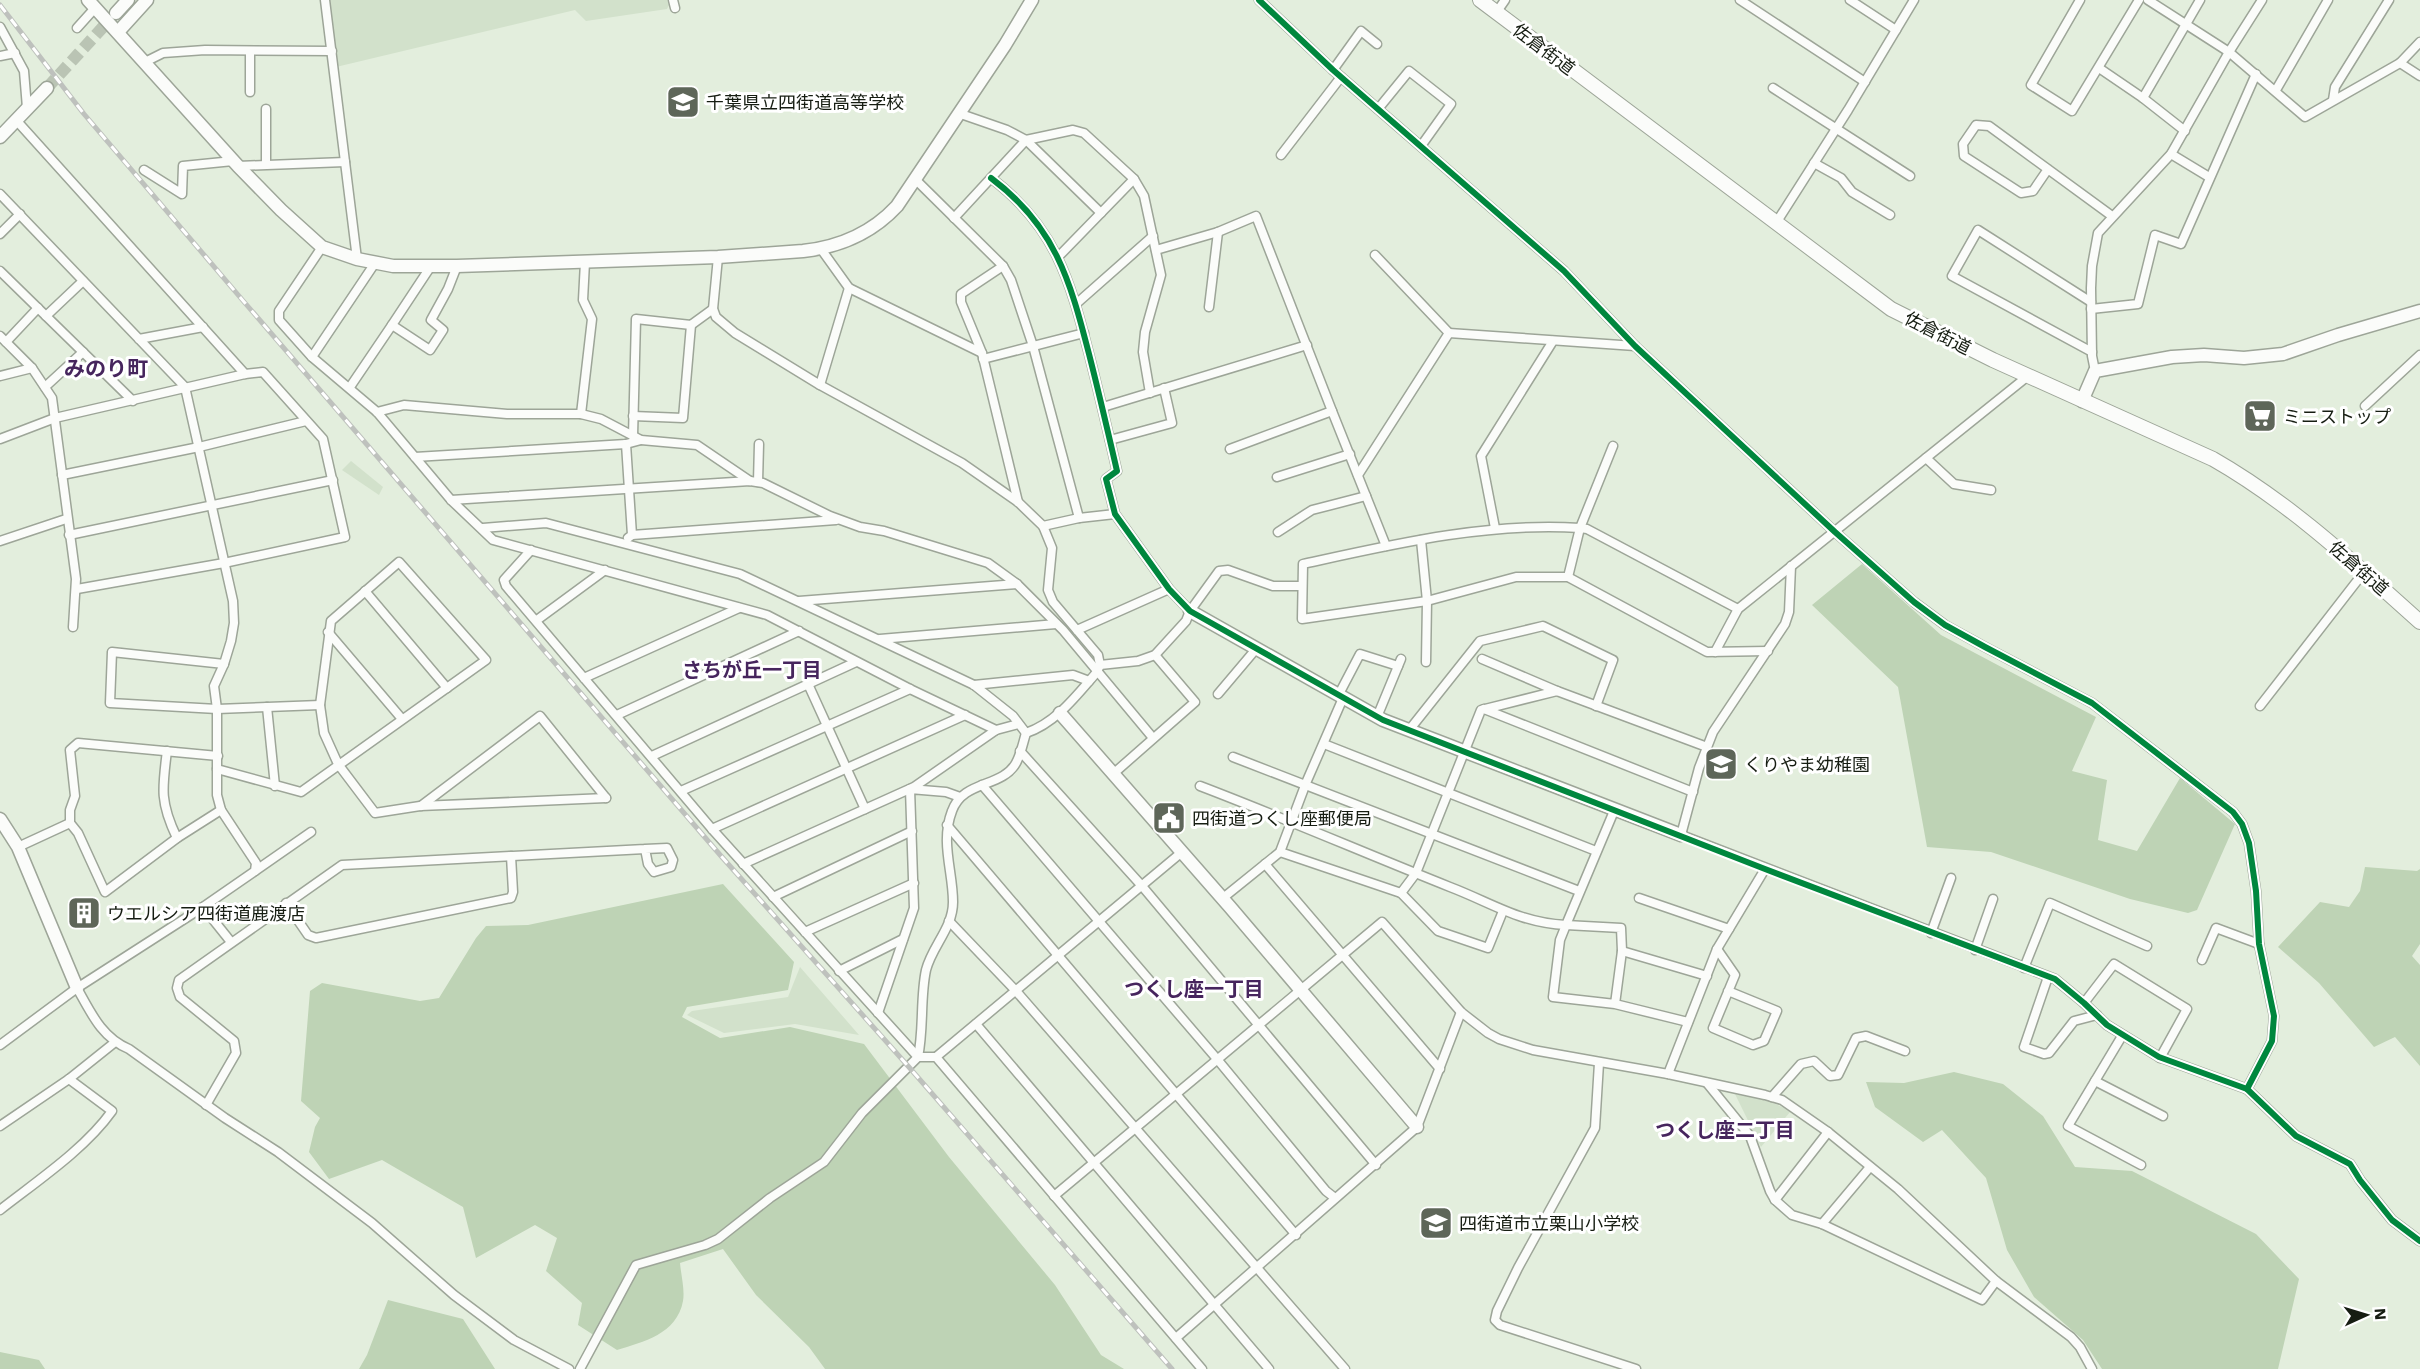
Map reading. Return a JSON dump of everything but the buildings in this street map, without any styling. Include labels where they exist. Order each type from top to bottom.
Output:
[{"type":"main road","name":"佐倉街道","points":[[1480,0],[1892,309],[2028,376],[2213,459],[2244,477],[2302,519],[2420,622]]},
{"type":"street","points":[[116,13],[128,0]]},
{"type":"street","points":[[118,32],[147,0]]},
{"type":"street","points":[[325,0],[357,259]]},
{"type":"street","points":[[77,28],[95,3],[144,62],[236,163],[280,210],[322,247],[357,259],[393,266],[457,266],[718,257],[820,249],[862,234],[882,222],[916,180],[1032,0]]},
{"type":"street","points":[[1259,0],[1333,70],[1564,271],[1635,346],[1835,532],[1914,602],[1946,625],[2092,702],[2233,812],[2242,824],[2251,850],[2259,944],[2274,1016],[2272,1041],[2247,1089]]},
{"type":"street","points":[[1496,13],[1505,0]]},
{"type":"street","points":[[1850,0],[1896,30]]},
{"type":"street","points":[[1776,223],[1914,0]]},
{"type":"street","points":[[2080,0],[2031,85],[2072,111],[2139,0]]},
{"type":"street","points":[[2148,0],[2229,52],[2305,117],[2400,63],[2420,42]]},
{"type":"street","points":[[2143,98],[2200,0]]},
{"type":"street","points":[[2082,401],[2095,371],[2092,352],[2091,276],[2098,233],[2112,216],[2147,183],[2171,154],[2229,52],[2262,0]]},
{"type":"street","points":[[2276,90],[2328,0]]},
{"type":"street","points":[[2333,100],[2335,87],[2389,0]]},
{"type":"street","points":[[1742,1],[1864,82]]},
{"type":"street","points":[[0,27],[24,71],[27,108]]},
{"type":"street","points":[[1333,70],[1361,31],[1377,44]]},
{"type":"street","points":[[144,62],[163,53],[205,50],[332,51]]},
{"type":"street","points":[[250,51],[250,92]]},
{"type":"street","points":[[0,56],[15,53]]},
{"type":"street","points":[[2400,63],[2420,75]]},
{"type":"street","points":[[2099,68],[2143,98],[2185,131]]},
{"type":"street","points":[[1378,109],[1409,71],[1451,104],[1421,146]]},
{"type":"street","points":[[2092,352],[1952,276],[1978,230],[2091,305],[2138,304],[2155,235],[2181,244],[2256,74]]},
{"type":"street","points":[[1281,155],[1341,76]]},
{"type":"street","points":[[1773,87],[1910,176]]},
{"type":"street","points":[[0,137],[46,88]]},
{"type":"street","points":[[266,109],[266,164]]},
{"type":"street","points":[[958,113],[1008,129],[1026,140],[1101,213]]},
{"type":"street","points":[[16,120],[245,374]]},
{"type":"street","points":[[2048,169],[2033,191],[2021,193],[1964,156],[1963,144],[1976,126],[1989,126],[2048,169],[2112,216]]},
{"type":"street","points":[[954,218],[1026,140],[1073,130],[1084,133],[1134,179],[1144,196],[1161,275],[1145,332],[1143,351],[1150,393]]},
{"type":"street","points":[[2171,154],[2209,177]]},
{"type":"street","points":[[144,170],[182,194],[183,166],[345,162]]},
{"type":"street","points":[[1814,163],[1841,178],[1852,192],[1890,215]]},
{"type":"street","points":[[991,178],[1023,205],[1047,237],[1068,276],[1110,440],[1116,471],[1106,479],[1115,514],[1168,589],[1190,611],[1377,717],[1614,811],[2055,979],[2085,1003],[2107,1026],[2160,1058],[2247,1089],[2296,1136],[2350,1164],[2392,1220],[2420,1241]]},
{"type":"street","points":[[1058,257],[1134,179]]},
{"type":"street","points":[[916,180],[1003,266],[1011,280],[1033,346],[1079,518]]},
{"type":"street","points":[[0,194],[185,387],[232,601],[234,623],[224,664],[214,686],[217,709],[217,795],[221,810],[256,863],[255,870]]},
{"type":"street","points":[[0,234],[20,214]]},
{"type":"street","points":[[1156,250],[1218,232],[1256,216],[1386,546]]},
{"type":"street","points":[[1209,307],[1218,232]]},
{"type":"street","points":[[1076,304],[1153,236]]},
{"type":"street","points":[[322,247],[279,311],[279,320],[312,357],[377,412],[451,500],[493,540],[766,615],[996,730]]},
{"type":"street","points":[[820,249],[849,288],[983,356],[1084,333]]},
{"type":"street","points":[[1374,255],[1449,333],[1635,346]]},
{"type":"street","points":[[718,257],[713,309],[716,317],[735,333],[820,384],[962,463],[1018,502],[1043,526],[1052,548],[1048,590],[1053,602],[1098,656],[1098,668],[1060,712],[1043,727],[1026,733]]},
{"type":"street","points":[[581,414],[592,319],[583,300],[585,262]]},
{"type":"street","points":[[312,357],[375,263]]},
{"type":"street","points":[[350,387],[431,266]]},
{"type":"street","points":[[392,325],[430,350],[443,330],[431,320],[448,289],[457,266]]},
{"type":"street","points":[[1003,266],[961,294],[961,302],[983,356],[1018,502]]},
{"type":"street","points":[[0,271],[133,401]]},
{"type":"street","points":[[46,316],[83,281]]},
{"type":"street","points":[[820,384],[849,288]]},
{"type":"street","points":[[38,308],[3,339],[32,368],[52,398],[76,589],[73,627]]},
{"type":"street","points":[[637,438],[633,416],[636,319],[691,324],[713,309]]},
{"type":"street","points":[[2095,371],[2180,356],[2244,358],[2283,354],[2338,334],[2420,311]]},
{"type":"street","points":[[633,416],[683,418],[691,324]]},
{"type":"street","points":[[139,339],[203,327]]},
{"type":"street","points":[[1358,475],[1449,333]]},
{"type":"street","points":[[1495,528],[1481,456],[1553,341]]},
{"type":"street","points":[[1103,407],[1307,345]]},
{"type":"street","points":[[45,387],[83,352]]},
{"type":"street","points":[[2365,406],[2420,355]]},
{"type":"street","points":[[0,376],[32,368]]},
{"type":"street","points":[[0,439],[56,418],[185,387],[263,372],[323,439],[345,537],[224,563],[76,589]]},
{"type":"street","points":[[1715,652],[1738,609],[2028,376]]},
{"type":"street","points":[[1110,440],[1172,423],[1164,388]]},
{"type":"street","points":[[377,412],[404,405],[507,414],[581,414],[601,419],[637,438],[697,445],[754,481],[839,519],[988,563],[1017,584],[1098,668],[1153,738]]},
{"type":"street","points":[[1230,448],[1332,411]]},
{"type":"street","points":[[62,475],[199,447],[306,421]]},
{"type":"street","points":[[415,457],[626,444],[637,438]]},
{"type":"street","points":[[626,444],[632,535]]},
{"type":"street","points":[[754,481],[759,444]]},
{"type":"street","points":[[1568,577],[1580,528],[1613,446]]},
{"type":"street","points":[[1277,477],[1350,454]]},
{"type":"street","points":[[1926,458],[1954,484],[1991,489]]},
{"type":"street","points":[[69,535],[333,480]]},
{"type":"street","points":[[451,500],[754,481]]},
{"type":"street","points":[[1278,532],[1312,510],[1366,496]]},
{"type":"street","points":[[1043,526],[1079,518],[1115,514]]},
{"type":"street","points":[[0,541],[66,519]]},
{"type":"street","points":[[621,543],[632,535],[839,519]]},
{"type":"street","points":[[483,528],[546,523],[740,574],[974,685],[1013,716],[1026,733]]},
{"type":"street","points":[[1738,609],[1587,529],[1580,528],[1495,528],[1386,546],[1303,564],[1302,619],[1427,601],[1516,577],[1568,577],[1707,652],[1768,651]]},
{"type":"street","points":[[1421,540],[1427,601],[1426,662]]},
{"type":"street","points":[[531,550],[504,580],[506,586],[712,829],[918,1057],[936,1057],[1182,852]]},
{"type":"street","points":[[216,769],[301,792],[338,764],[486,660],[399,562],[331,621],[320,705],[324,733],[338,764],[375,813],[420,806],[606,798],[540,716],[420,806]]},
{"type":"street","points":[[1682,836],[1693,792],[1713,732],[1768,651],[1789,612],[1791,566]]},
{"type":"street","points":[[537,620],[605,570]]},
{"type":"street","points":[[1098,668],[1138,661],[1155,655],[1186,621],[1190,611],[1219,572],[1228,570],[1273,586],[1302,586]]},
{"type":"street","points":[[2260,706],[2364,572]]},
{"type":"street","points":[[799,602],[1017,584]]},
{"type":"street","points":[[1077,630],[1168,589]]},
{"type":"street","points":[[365,591],[447,688]]},
{"type":"street","points":[[584,678],[739,608]]},
{"type":"street","points":[[878,640],[1056,624]]},
{"type":"street","points":[[1410,729],[1480,641],[1533,627],[1544,626],[1613,660],[1596,706]]},
{"type":"street","points":[[616,715],[799,631]]},
{"type":"street","points":[[328,632],[402,719]]},
{"type":"street","points":[[1218,694],[1256,649]]},
{"type":"street","points":[[224,664],[112,652],[110,703],[217,709],[320,705]]},
{"type":"street","points":[[1223,898],[1280,852],[1360,654],[1399,663],[1377,717]]},
{"type":"street","points":[[1113,774],[1195,702],[1155,655]]},
{"type":"street","points":[[1482,659],[1557,691],[1707,747]]},
{"type":"street","points":[[652,756],[856,662]]},
{"type":"street","points":[[974,685],[1073,675],[1089,681]]},
{"type":"street","points":[[808,684],[865,809]]},
{"type":"street","points":[[681,791],[910,689]]},
{"type":"street","points":[[1401,893],[1416,873],[1481,710],[1557,691]]},
{"type":"street","points":[[267,707],[275,786]]},
{"type":"street","points":[[1484,709],[1693,792]]},
{"type":"street","points":[[1060,712],[1223,898],[1417,1127]]},
{"type":"street","points":[[712,829],[965,716]]},
{"type":"street","points":[[743,864],[910,789],[996,730],[1018,724]]},
{"type":"street","points":[[580,1369],[636,1265],[718,1239],[770,1198],[824,1162],[862,1113],[918,1057],[926,971],[950,921],[953,902],[947,857],[947,825],[960,796],[1006,774],[1015,765],[1026,733]]},
{"type":"street","points":[[218,756],[78,743],[70,750],[75,796],[70,810],[69,823],[78,833],[105,892],[177,838],[221,810]]},
{"type":"street","points":[[1324,744],[1596,851]]},
{"type":"street","points":[[167,751],[162,790],[165,815],[177,838]]},
{"type":"street","points":[[1020,751],[1142,886],[1376,1165]]},
{"type":"street","points":[[1233,757],[1306,783],[1579,891]]},
{"type":"street","points":[[982,785],[1217,1059],[1326,1191],[1335,1198]]},
{"type":"street","points":[[1200,786],[1291,821],[1503,911],[1541,924],[1621,928],[1622,951],[1615,1004]]},
{"type":"street","points":[[910,789],[946,792],[960,796]]},
{"type":"street","points":[[878,1013],[914,908],[915,883],[910,789]]},
{"type":"street","points":[[1614,811],[1560,940],[1553,997],[1615,1004],[1688,1022]]},
{"type":"street","points":[[0,819],[18,847],[77,988],[94,1018],[114,1043],[129,1049],[206,1105],[278,1152],[372,1223],[453,1295],[514,1340],[566,1368]]},
{"type":"street","points":[[18,847],[69,823]]},
{"type":"street","points":[[947,825],[1296,1235]]},
{"type":"street","points":[[773,897],[912,831]]},
{"type":"street","points":[[0,1045],[77,988],[203,907],[311,832]]},
{"type":"street","points":[[206,1105],[236,1053],[234,1041],[180,997],[177,988],[179,980],[342,865],[645,849]]},
{"type":"street","points":[[1280,852],[1401,893],[1438,931],[1488,948],[1503,911]]},
{"type":"street","points":[[286,903],[308,935],[316,938],[499,901],[511,898],[513,892],[512,856]]},
{"type":"street","points":[[1265,864],[1440,1069]]},
{"type":"street","points":[[1668,1074],[1717,949],[1765,869]]},
{"type":"street","points":[[1931,933],[1951,878]]},
{"type":"street","points":[[805,932],[915,883]]},
{"type":"street","points":[[1639,898],[1729,929]]},
{"type":"street","points":[[1975,950],[1993,899]]},
{"type":"street","points":[[2024,968],[2050,903],[2147,946]]},
{"type":"street","points":[[203,907],[231,942]]},
{"type":"street","points":[[950,921],[1016,991],[1136,1127],[1345,1369]]},
{"type":"street","points":[[1054,1196],[1382,922],[1461,1012],[1488,1033],[1509,1043],[1599,1063],[1668,1074],[1782,1100],[1828,1132],[1898,1189],[1996,1281],[2071,1337],[2080,1347],[2092,1369]]},
{"type":"street","points":[[2202,960],[2216,928],[2259,944]]},
{"type":"street","points":[[839,970],[903,939]]},
{"type":"street","points":[[1717,949],[1735,975],[1728,991],[1713,1028],[1753,1045],[1764,1041],[1777,1011],[1728,991]]},
{"type":"street","points":[[1622,951],[1707,975]]},
{"type":"street","points":[[2085,1003],[2114,964],[2187,1009],[2160,1058]]},
{"type":"street","points":[[2048,977],[2024,1047],[2044,1054],[2049,1053],[2074,1021],[2097,1015]]},
{"type":"street","points":[[1176,1338],[1258,1269],[1417,1127],[1461,1012]]},
{"type":"street","points":[[976,1024],[1269,1369]]},
{"type":"street","points":[[1772,1097],[1801,1064],[1814,1061],[1830,1076],[1838,1075],[1856,1038],[1866,1036],[1905,1051]]},
{"type":"street","points":[[2122,1036],[2068,1126],[2141,1165]]},
{"type":"street","points":[[0,1126],[69,1079],[114,1043]]},
{"type":"street","points":[[936,1057],[1202,1369]]},
{"type":"street","points":[[1599,1063],[1595,1128],[1518,1268],[1497,1311],[1495,1320],[1500,1325],[1636,1369]]},
{"type":"street","points":[[0,1210],[102,1125],[112,1111],[69,1079]]},
{"type":"street","points":[[2095,1081],[2163,1116]]},
{"type":"street","points":[[1707,1083],[1750,1136],[1761,1172],[1774,1200],[1792,1215],[1822,1224],[1982,1300],[1996,1281]]},
{"type":"street","points":[[1774,1200],[1828,1132]]},
{"type":"street","points":[[1822,1224],[1870,1167]]},
{"type":"green space","points":[[330,0],[667,0],[669,5],[667,9],[586,21],[575,10],[336,67]]},
{"type":"green space","points":[[351,461],[383,487],[379,495],[342,470]]},
{"type":"green space","points":[[1862,564],[1941,635],[2096,717],[2072,771],[2107,780],[2098,840],[2137,851],[2180,778],[2235,824],[2197,910],[2188,913],[2130,899],[1991,852],[1927,847],[1898,687],[1812,605]]},
{"type":"green space","points":[[2365,867],[2417,871],[2420,869],[2420,944],[2412,956],[2420,965],[2420,1066],[2395,1037],[2374,1047],[2319,983],[2278,947],[2320,902],[2349,907],[2360,891]]},
{"type":"green space","points":[[723,884],[794,962],[788,990],[687,1007],[682,1017],[720,1038],[790,1027],[864,1044],[949,1157],[1055,1285],[1101,1355],[1124,1369],[825,1369],[809,1347],[756,1295],[723,1249],[680,1263],[683,1301],[674,1321],[658,1335],[617,1350],[578,1325],[582,1303],[546,1271],[557,1238],[535,1225],[476,1258],[463,1207],[382,1160],[329,1179],[309,1152],[315,1127],[320,1118],[301,1101],[310,991],[322,983],[420,1001],[439,998],[476,938],[486,926],[528,925]]},
{"type":"green space","points":[[800,967],[859,1035],[795,1024],[724,1033],[687,1015],[692,1011],[788,997]]},
{"type":"green space","points":[[1954,1072],[2003,1084],[2043,1116],[2075,1167],[2132,1171],[2256,1234],[2299,1279],[2278,1369],[2102,1369],[2083,1340],[2034,1297],[2007,1250],[1986,1178],[1942,1130],[1923,1142],[1875,1107],[1866,1082],[1904,1083]]},
{"type":"green space","points":[[1735,1094],[1770,1102],[1790,1112],[1761,1147]]},
{"type":"green space","points":[[388,1300],[463,1319],[495,1369],[359,1369],[367,1355]]},
{"type":"green space","points":[[0,1352],[39,1360],[45,1369],[0,1369]]},
{"type":"tunnel","points":[[47,88],[115,14]]},
{"type":"railway","points":[[0,5],[84,114],[245,303],[721,856],[1172,1369]]},
{"type":"cycle path","points":[[1259,0],[1333,70],[1564,271],[1635,346],[1835,532],[1914,602],[1945,625],[2092,703],[2233,812],[2242,824],[2249,843],[2256,891],[2259,944],[2274,1016],[2272,1041],[2247,1089]]},
{"type":"cycle path","points":[[991,178],[1031,215],[1045,235],[1067,278],[1089,354],[1117,471],[1106,479],[1115,514],[1169,589],[1190,611],[1383,720],[2055,979],[2107,1025],[2159,1057],[2247,1089],[2296,1136],[2350,1164],[2392,1220],[2420,1241]]},
{"type":"place","name":"千葉県立四街道高等学校","points":[[683,102]]},
{"type":"place","name":"ミニストップ","points":[[2260,416]]},
{"type":"place","name":"くりやま幼稚園","points":[[1721,764]]},
{"type":"place","name":"四街道つくし座郵便局","points":[[1169,818]]},
{"type":"place","name":"ウエルシア四街道鹿渡店","points":[[84,913]]},
{"type":"place","name":"四街道市立栗山小学校","points":[[1436,1223]]},
{"type":"district","name":"みのり町","points":[[106,368]]},
{"type":"district","name":"さちが丘一丁目","points":[[752,670]]},
{"type":"district","name":"つくし座一丁目","points":[[1194,989]]},
{"type":"district","name":"つくし座二丁目","points":[[1725,1130]]}]
